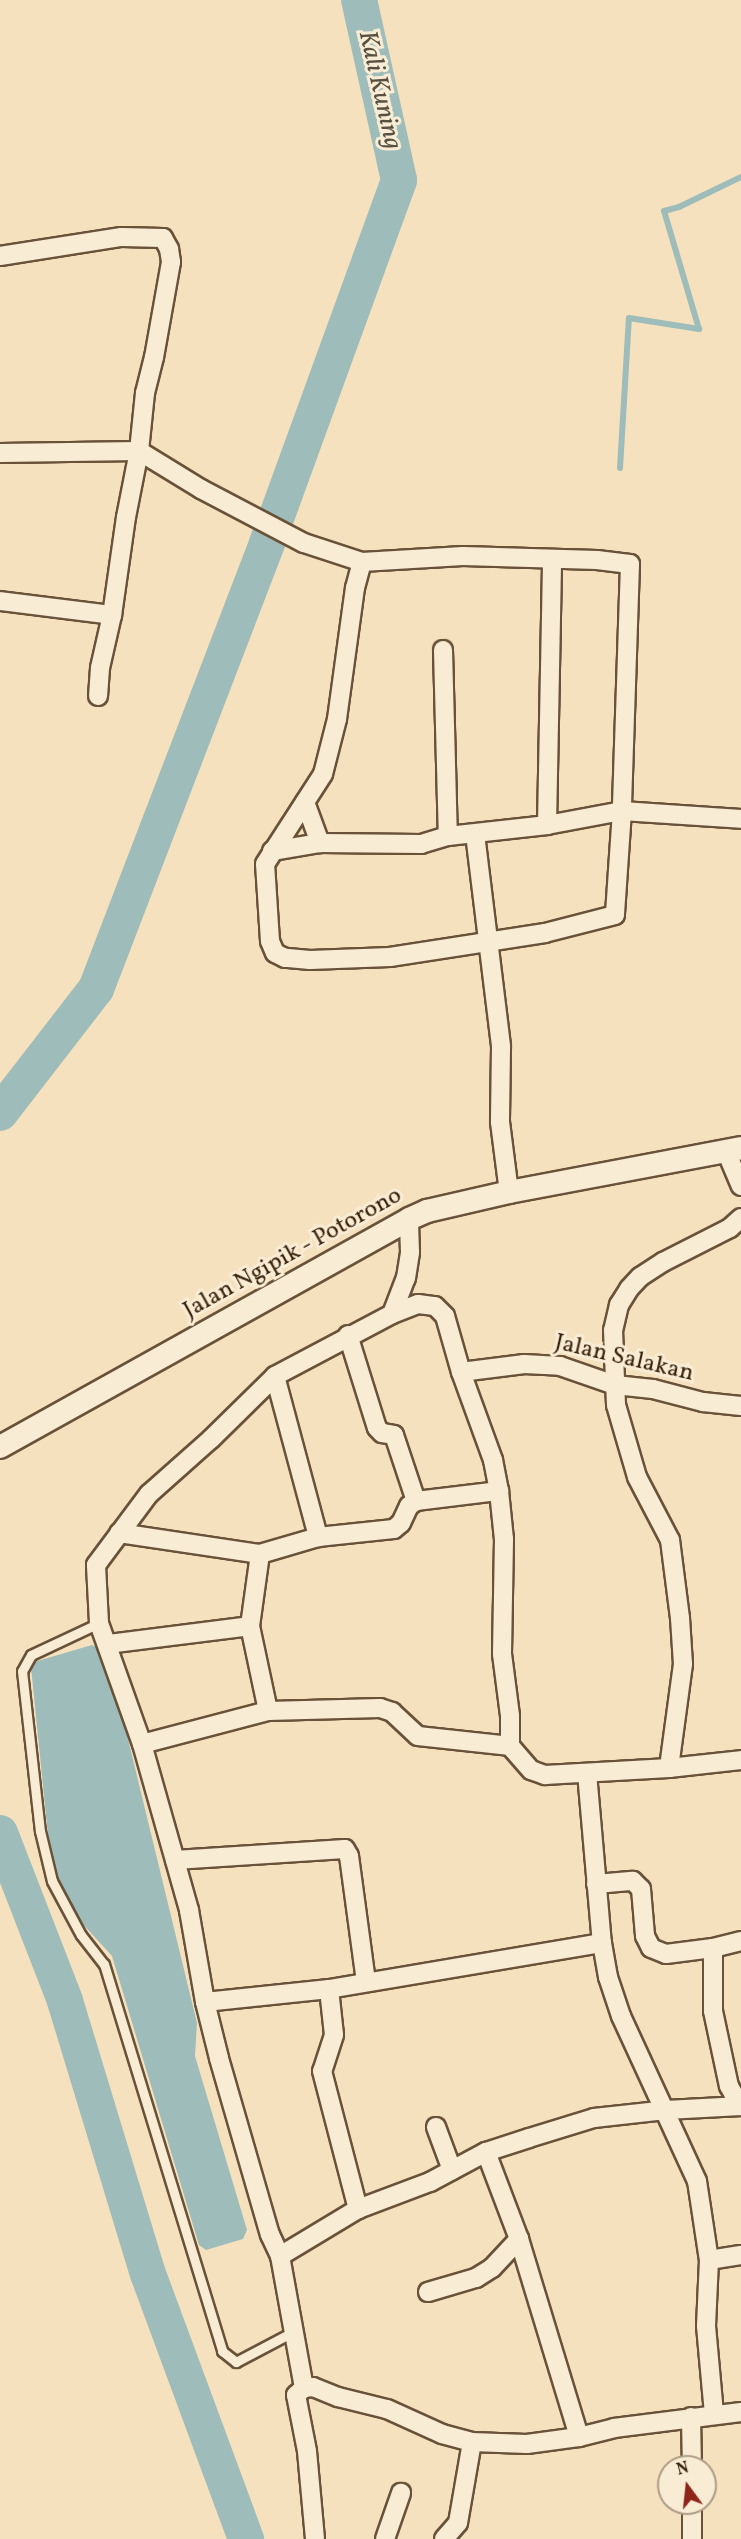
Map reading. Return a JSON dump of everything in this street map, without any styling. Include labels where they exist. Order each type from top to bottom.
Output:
[{"type":"street","points":[[0,256],[122,237],[163,238],[170,249],[171,262],[154,357],[145,393],[139,451],[112,615],[100,668],[98,696]]},
{"type":"street","points":[[0,453],[139,451],[201,489],[297,539],[362,562],[463,556],[630,564],[622,811],[615,915],[581,926],[390,957],[310,960],[285,958],[275,953],[270,941],[264,880],[265,864],[322,774],[338,719],[355,588],[362,562]]},
{"type":"street","points":[[547,825],[552,559]]},
{"type":"street","points":[[0,602],[112,615]]},
{"type":"street","points":[[443,650],[447,836]]},
{"type":"street","points":[[305,802],[320,843]]},
{"type":"street","points":[[272,851],[320,843],[421,844],[447,836],[547,825],[622,811],[741,819]]},
{"type":"street","points":[[475,834],[490,942],[501,1047],[500,1122],[509,1192]]},
{"type":"street","points":[[734,1149],[741,1186]]},
{"type":"street","name":"Jalan Ngipik - Potorono","points":[[0,1447],[427,1211],[509,1192],[734,1149]]},
{"type":"street","points":[[669,1768],[683,1664],[670,1540],[637,1478],[616,1405],[613,1330],[619,1305],[640,1276],[711,1239],[741,1218]]},
{"type":"street","points":[[392,1314],[406,1278],[412,1241],[409,1219]]},
{"type":"street","points":[[304,2388],[280,2256],[270,2235],[205,2002],[189,1910],[142,1744],[99,1623],[96,1565],[118,1533],[149,1494],[211,1439],[274,1376],[348,1335],[392,1314],[418,1304],[441,1310],[493,1460],[499,1491],[504,1539],[502,1654],[510,1716],[510,1746],[531,1770],[545,1775],[669,1768],[741,1760]]},
{"type":"street","points":[[348,1335],[376,1428],[382,1433],[394,1435],[416,1501]]},
{"type":"street","name":"Jalan Salakan","points":[[461,1372],[524,1364],[560,1366],[615,1385],[653,1389],[703,1402],[741,1406]]},
{"type":"street","points":[[274,1376],[318,1538]]},
{"type":"street","points":[[118,1533],[260,1554],[318,1538],[394,1528],[401,1523],[409,1506],[416,1501],[499,1491]]},
{"type":"street","points":[[260,1554],[250,1626],[268,1711]]},
{"type":"street","points":[[108,1644],[250,1626]]},
{"type":"street","points":[[142,1744],[268,1711],[380,1708],[392,1712],[418,1736],[510,1746]]},
{"type":"street","points":[[587,1773],[602,1943],[621,2016],[666,2110],[696,2181],[709,2260],[706,2326],[714,2414]]},
{"type":"street","points":[[175,1860],[345,1849],[349,1856],[366,1982]]},
{"type":"street","points":[[596,1884],[633,1881],[640,1889],[645,1936],[651,1948],[666,1954],[714,1948],[741,1941]]},
{"type":"street","points":[[205,2002],[329,1989],[602,1943]]},
{"type":"street","points":[[280,2256],[358,2209],[430,2182],[486,2152],[594,2118],[666,2110],[740,2106],[729,2086],[713,2012],[714,1948]]},
{"type":"street","points":[[329,1989],[334,2035],[322,2071],[358,2209]]},
{"type":"street","points":[[436,2127],[452,2170]]},
{"type":"street","points":[[486,2152],[519,2239],[579,2437]]},
{"type":"street","points":[[428,2292],[476,2278],[492,2268],[519,2239]]},
{"type":"street","points":[[709,2260],[741,2255]]},
{"type":"street","points":[[315,2539],[307,2451],[296,2395],[304,2388],[313,2387],[338,2397],[387,2409],[442,2434],[472,2442],[527,2444],[579,2437],[614,2428],[741,2412]]},
{"type":"street","points":[[691,2417],[692,2455]]},
{"type":"street","points":[[444,2539],[458,2523],[472,2442]]},
{"type":"street","points":[[385,2539],[402,2493]]},
{"type":"street","points":[[692,2515],[692,2539]]},
{"type":"lane","points":[[99,1623],[31,1655],[22,1671],[40,1831],[52,1881],[81,1935],[104,1964],[222,2350],[236,2362],[293,2332]]},
{"type":"water","points":[[92,1645],[98,1648],[120,1706],[197,2023],[195,2056],[247,2230],[243,2239],[206,2250],[199,2245],[112,1956],[81,1922],[59,1887],[48,1835],[31,1667],[34,1662]]},
{"type":"waterway","name":"Kali Kuning","points":[[0,1113],[96,989],[267,543],[399,180],[359,0]]},
{"type":"waterway","points":[[620,468],[629,318],[699,329],[664,211],[679,207],[741,177]]},
{"type":"waterway","points":[[0,1833],[65,2001],[148,2274],[246,2539]]}]
